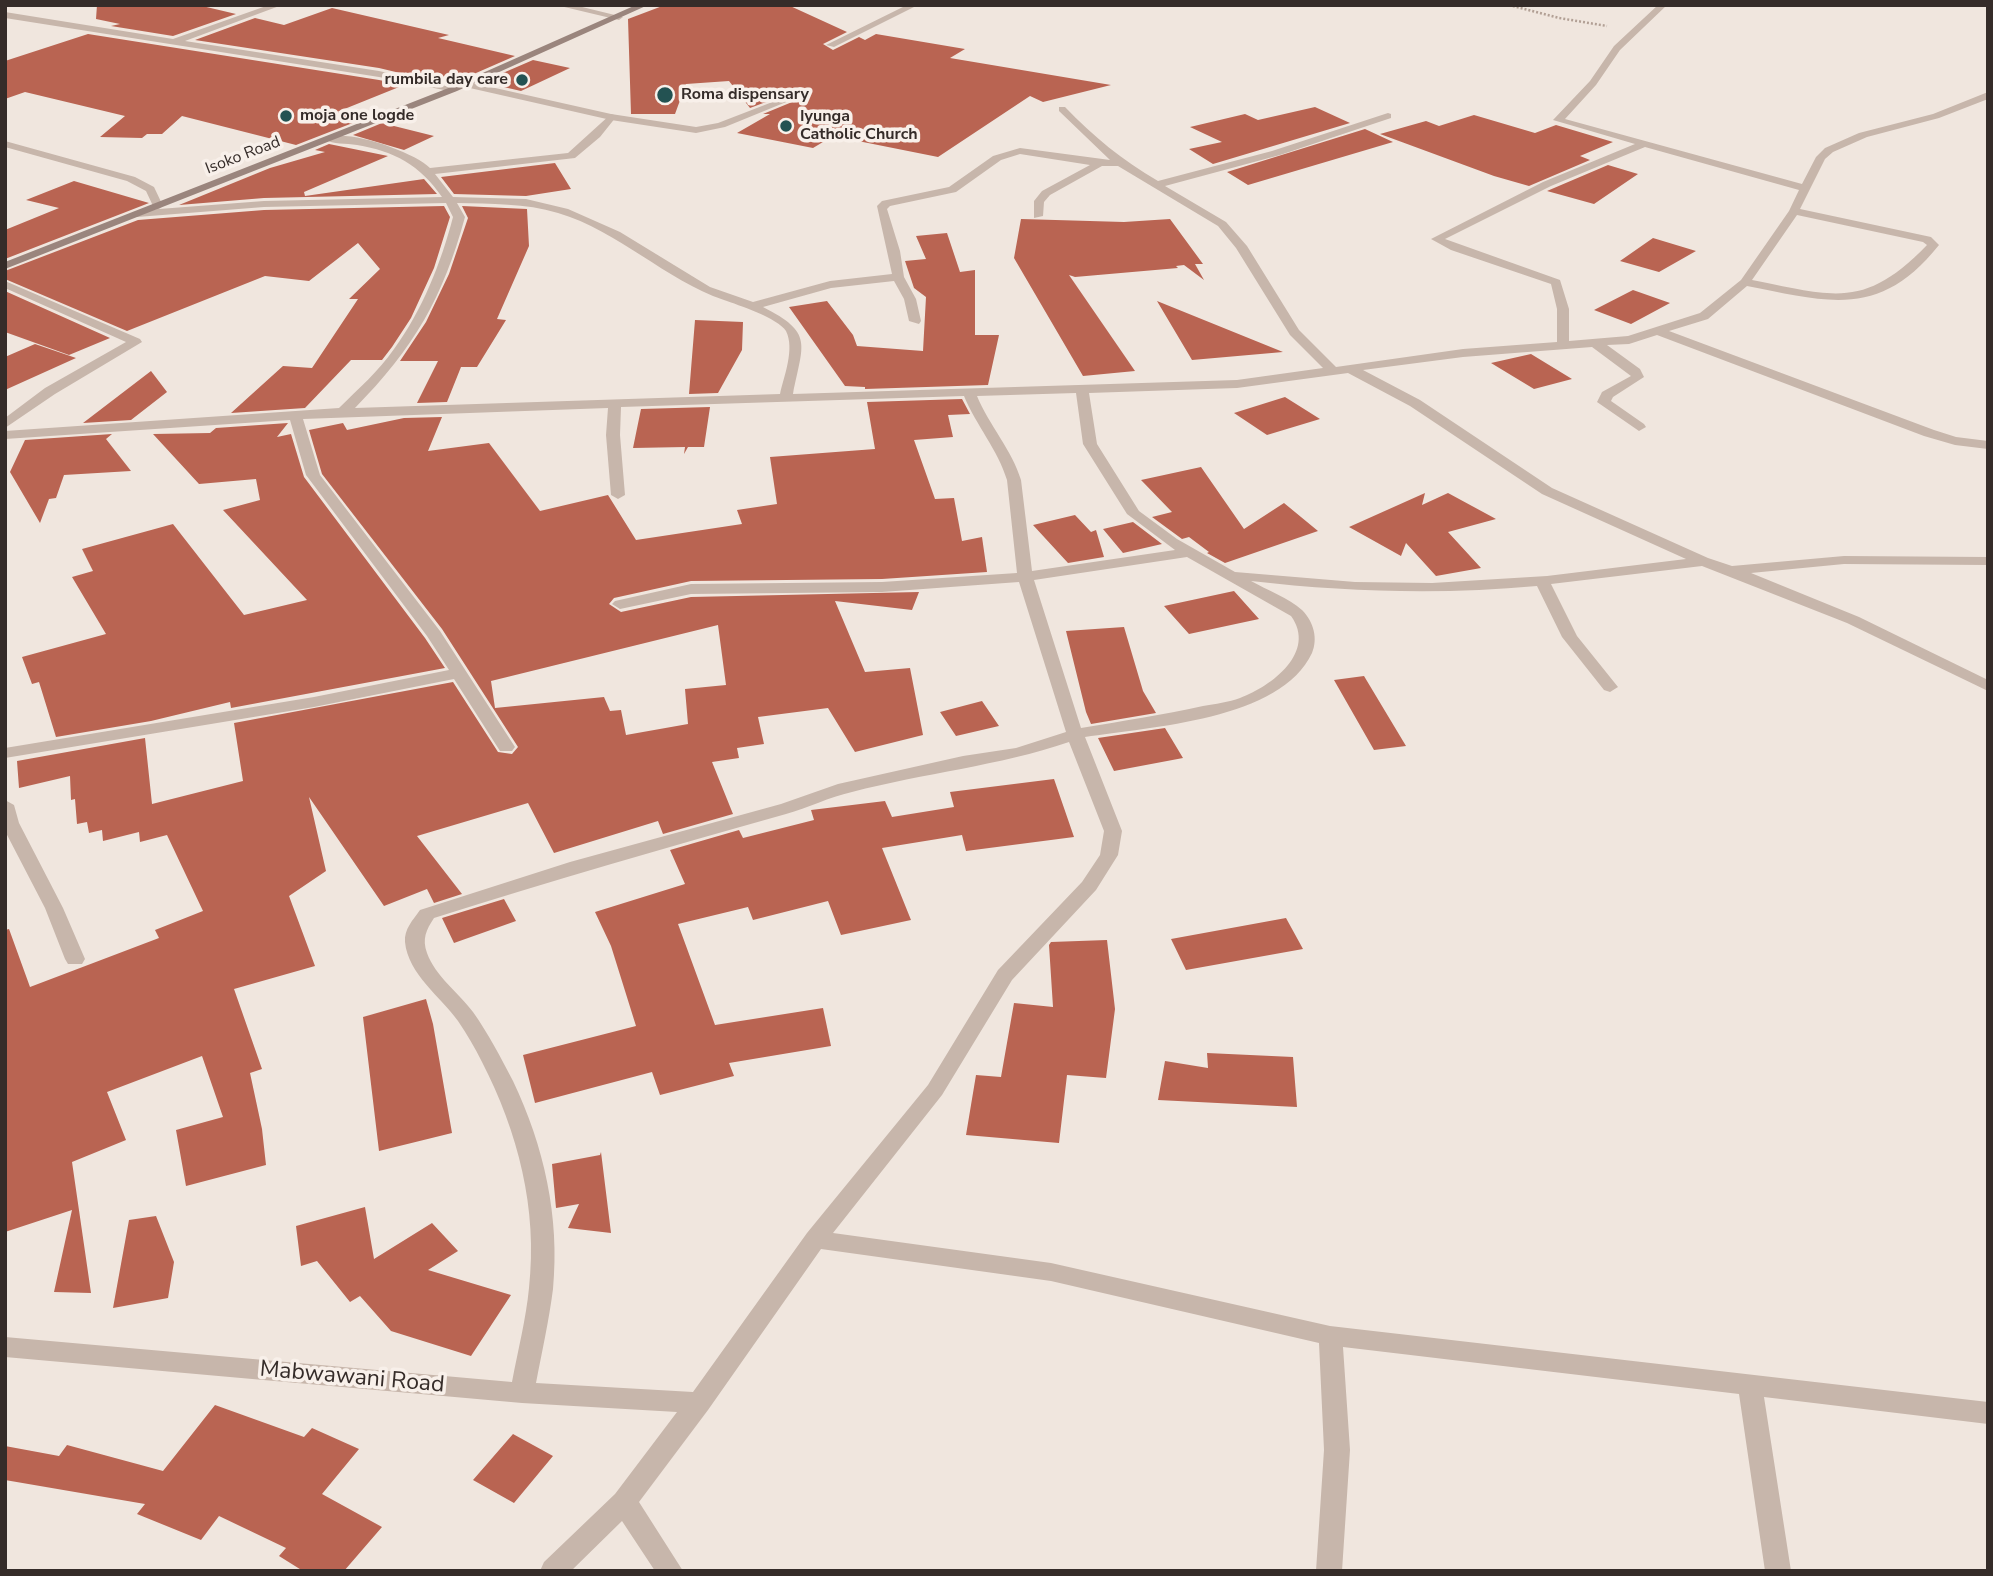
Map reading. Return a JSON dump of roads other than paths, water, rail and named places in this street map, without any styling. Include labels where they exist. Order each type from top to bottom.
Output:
[{"type":"street","points":[[560,5],[620,17]]},
{"type":"street","name":"Isoko Road","points":[[5,266],[459,87],[644,5]]},
{"type":"street","points":[[831,45],[914,5]]},
{"type":"street","points":[[1663,5],[1635,30],[1587,89],[1558,118],[1642,145],[1804,188]]},
{"type":"street","points":[[172,42],[272,6]]},
{"type":"street","points":[[5,15],[459,87],[680,129],[708,129],[791,98]]},
{"type":"street","points":[[5,435],[343,412],[1237,384],[1462,353],[1629,340],[1704,316],[1745,282],[1794,211],[1821,157],[1844,142],[1954,110],[1988,95]]},
{"type":"street","points":[[1062,109],[1096,144],[1120,163],[1222,223],[1241,246],[1294,332],[1334,372]]},
{"type":"street","points":[[1158,184],[1276,153],[1388,116]]},
{"type":"street","points":[[431,171],[571,156],[578,153],[611,117]]},
{"type":"street","points":[[330,139],[378,145],[399,152],[431,171],[458,217],[454,237],[420,316],[401,350],[386,370],[343,412]]},
{"type":"street","points":[[5,144],[131,179],[149,189],[158,206]]},
{"type":"street","points":[[1563,344],[1563,309],[1556,282],[1514,265],[1450,247],[1437,239],[1547,184],[1642,145]]},
{"type":"street","points":[[915,321],[910,299],[898,276],[894,251],[881,208],[886,203],[952,190],[998,158],[1020,151],[1100,163],[1120,163]]},
{"type":"street","points":[[1038,216],[1039,201],[1046,193],[1100,163]]},
{"type":"street","points":[[137,214],[264,204],[450,200],[526,202],[564,211],[616,234],[706,290],[752,306],[785,323],[792,331],[796,346],[786,397]]},
{"type":"street","points":[[1745,282],[1805,293],[1868,295],[1910,269],[1933,245],[1927,239],[1794,211]]},
{"type":"street","points":[[752,306],[851,280],[898,276]]},
{"type":"street","points":[[5,284],[136,342],[50,391],[5,424]]},
{"type":"street","points":[[1660,332],[1930,433],[1955,441],[1988,445]]},
{"type":"street","points":[[1594,342],[1636,372],[1638,377],[1607,395],[1604,402],[1639,427]]},
{"type":"street","points":[[1351,369],[1415,403],[1547,491],[1611,524],[1853,620],[1988,685]]},
{"type":"street","points":[[522,1393],[541,1287],[543,1235],[534,1166],[514,1106],[498,1073],[465,1015],[431,975],[416,952],[414,941],[418,923],[427,914],[466,899],[787,808],[844,788],[963,761],[1019,752],[1075,734],[1178,717],[1245,702],[1274,687],[1299,663],[1308,644],[1306,625],[1287,607],[1190,552],[1134,514],[1090,444],[1082,387]]},
{"type":"street","points":[[553,1571],[624,1502],[699,1403],[815,1239],[935,1090],[1005,975],[1089,886],[1109,855],[1113,831],[1075,734],[1025,577],[1010,467],[981,421],[969,391]]},
{"type":"street","points":[[615,402],[613,435],[618,495]]},
{"type":"street","points":[[295,415],[313,475],[434,634],[506,747]]},
{"type":"street","points":[[620,604],[691,589],[882,587],[1025,577],[1190,552]]},
{"type":"street","points":[[1730,570],[1844,560],[1988,561]]},
{"type":"street","points":[[1233,574],[1395,588],[1471,586],[1703,561]]},
{"type":"street","points":[[1541,579],[1570,637],[1610,687]]},
{"type":"street","points":[[5,752],[314,702],[459,673]]},
{"type":"street","points":[[5,806],[10,823],[54,908],[75,960]]},
{"type":"street","points":[[815,1239],[1051,1272],[1330,1336],[1988,1413]]},
{"type":"street","points":[[1329,1571],[1337,1450],[1330,1336]]},
{"type":"street","name":"Mabwawani Road","points":[[5,1347],[522,1393],[699,1403]]},
{"type":"street","points":[[1750,1386],[1778,1571]]},
{"type":"street","points":[[624,1502],[670,1571]]},
{"type":"place","name":"rumbila day care","points":[[522,80]]},
{"type":"place","name":"Roma dispensary","points":[[665,95]]},
{"type":"place","name":"moja one logde","points":[[286,116]]},
{"type":"place","name":"Iyunga Catholic Church","points":[[786,126]]}]
